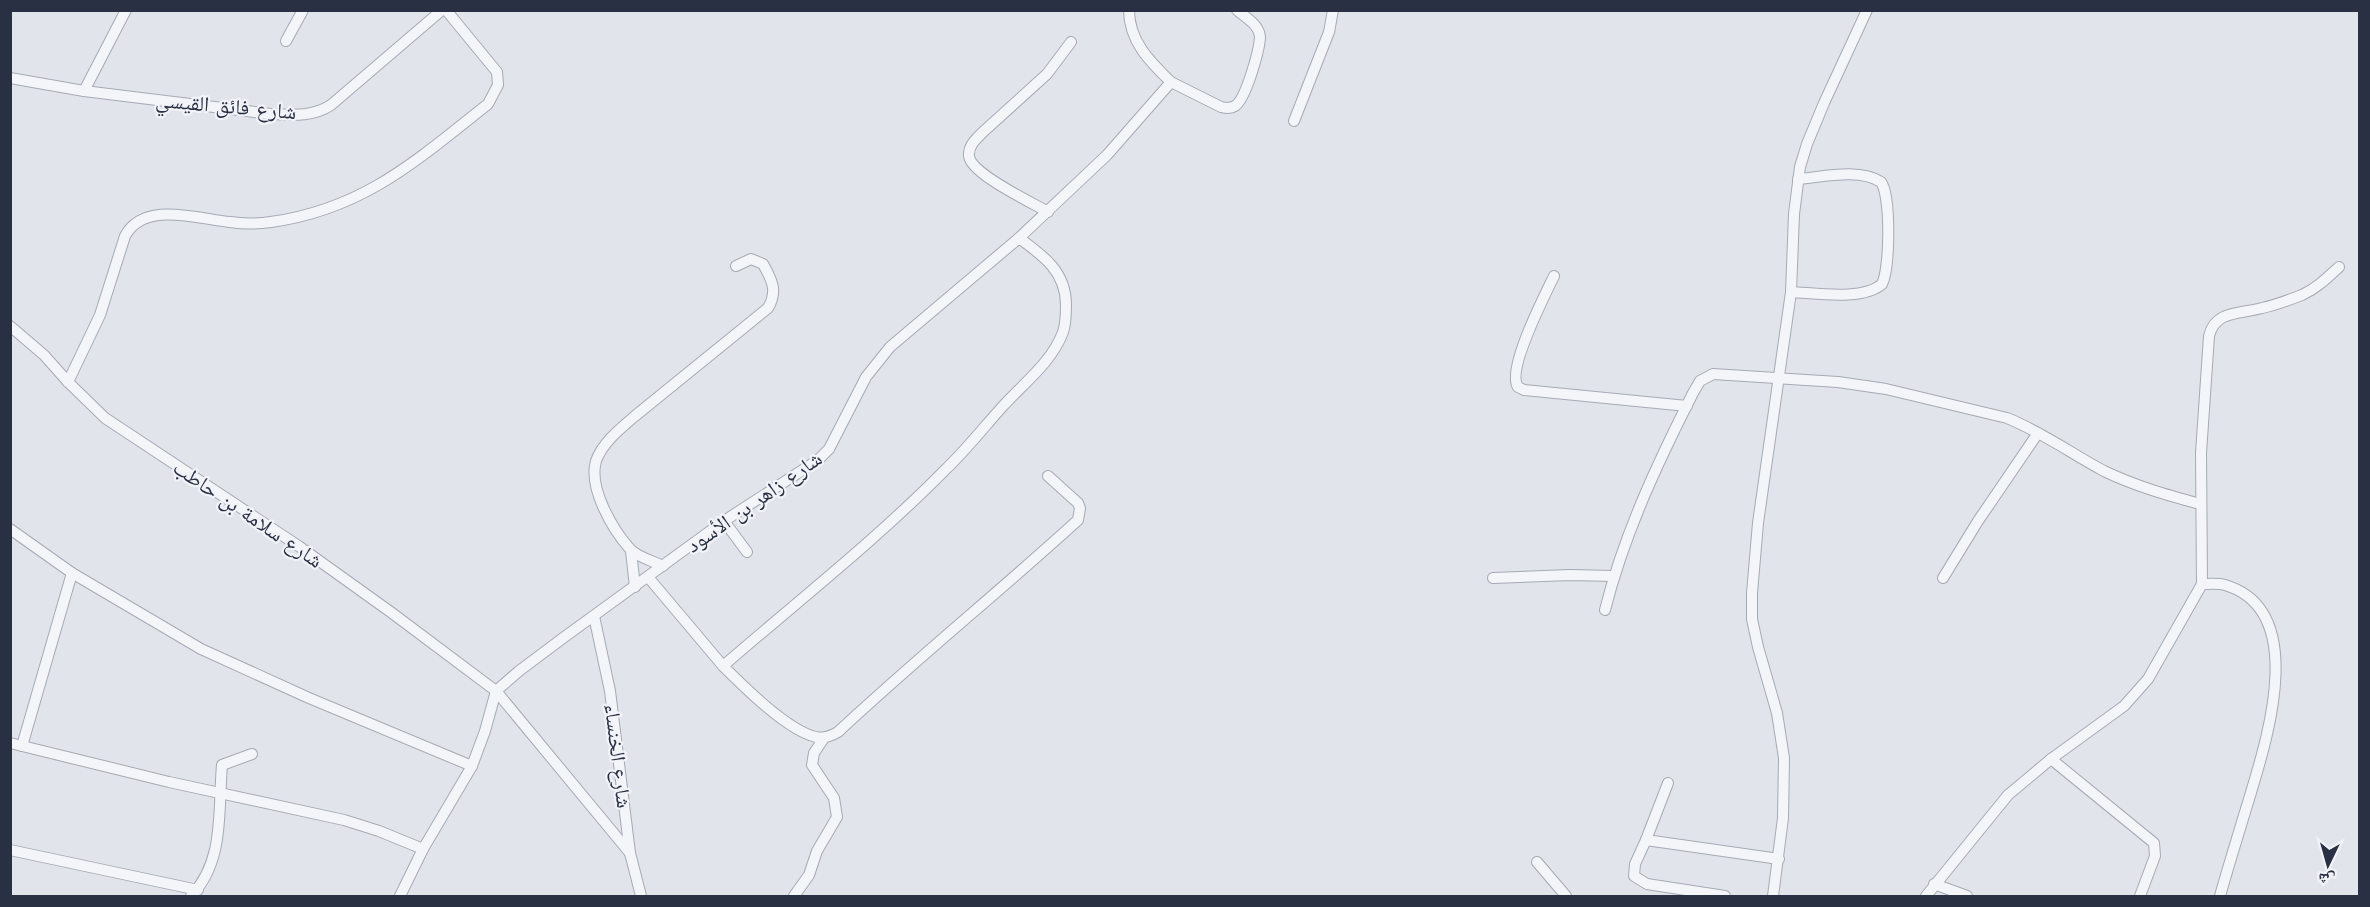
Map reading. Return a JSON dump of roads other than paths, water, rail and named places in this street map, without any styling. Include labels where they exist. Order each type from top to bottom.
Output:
[{"type":"street","points":[[84,91],[126,10]]},
{"type":"street","points":[[286,41],[303,10]]},
{"type":"street","name":"شارع فائق القيسي","points":[[10,78],[84,91],[271,114],[312,113],[331,105],[442,10]]},
{"type":"street","points":[[68,382],[100,315],[125,236],[136,222],[156,215],[173,215],[262,223],[294,219],[327,209],[375,188],[488,104],[498,84],[497,72],[446,10]]},
{"type":"street","points":[[1129,10],[1129,22],[1135,39],[1150,62],[1171,82],[1227,108],[1236,105],[1244,93],[1260,38],[1256,26],[1237,10]]},
{"type":"street","points":[[1294,121],[1329,32],[1333,10]]},
{"type":"street","points":[[1773,897],[1779,859],[1785,782],[1777,713],[1758,647],[1752,611],[1758,523],[1791,292],[1794,214],[1798,179],[1807,144],[1867,10]]},
{"type":"street","points":[[1048,212],[978,171],[969,155],[974,141],[1047,74],[1071,42]]},
{"type":"street","name":"شارع زاهر بن الأسود","points":[[496,691],[519,671],[663,566],[824,454],[866,377],[890,347],[1048,212],[1107,155],[1171,82]]},
{"type":"street","points":[[1791,292],[1832,294],[1867,292],[1882,284],[1887,271],[1887,198],[1881,182],[1872,177],[1857,175],[1798,179]]},
{"type":"street","points":[[723,666],[882,530],[945,470],[1049,357],[1064,332],[1066,299],[1059,272],[1041,254],[1019,238]]},
{"type":"street","points":[[635,587],[631,551],[607,514],[596,491],[594,480],[596,461],[615,434],[635,416],[768,308],[774,288],[763,264],[750,259],[736,266]]},
{"type":"street","points":[[1926,897],[1934,884],[2008,795],[2051,759],[2124,706],[2148,679],[2202,584],[2200,504],[2202,436],[2211,329],[2218,320],[2227,315],[2260,309],[2304,294],[2320,285],[2339,267]]},
{"type":"street","points":[[1554,276],[1520,356],[1515,378],[1518,387],[1524,390],[1687,406]]},
{"type":"street","name":"شارع سلامة بن حاطب","points":[[10,326],[44,354],[68,382],[105,418],[300,547],[496,691],[630,853]]},
{"type":"street","points":[[1605,610],[1627,539],[1687,406],[1700,381],[1713,374],[1838,382],[1886,389],[2007,418],[2119,477],[2154,491],[2200,504]]},
{"type":"street","points":[[1943,578],[1978,521],[2038,433]]},
{"type":"street","points":[[794,897],[807,878],[817,851],[837,817],[834,798],[812,765],[814,753],[825,738],[838,732],[1078,520],[1080,508],[1078,503],[1048,476]]},
{"type":"street","points":[[724,522],[747,552]]},
{"type":"street","points":[[10,529],[72,573],[201,649],[309,698],[472,766]]},
{"type":"street","points":[[631,551],[663,566]]},
{"type":"street","points":[[72,573],[16,745],[344,820],[380,831],[423,849]]},
{"type":"street","points":[[1493,578],[1614,576]]},
{"type":"street","points":[[648,577],[723,666],[744,687],[809,735],[825,738]]},
{"type":"street","points":[[2202,584],[2224,585],[2244,593],[2263,612],[2271,632],[2275,654],[2272,717],[2220,897]]},
{"type":"street","name":"شارع الخنساء","points":[[594,616],[610,691],[630,853],[641,897]]},
{"type":"street","points":[[400,897],[423,849],[472,766],[496,691]]},
{"type":"street","points":[[10,850],[195,893],[207,875],[215,854],[224,763],[252,754]]},
{"type":"street","points":[[2051,759],[2154,843],[2155,856],[2140,897]]},
{"type":"street","points":[[1668,783],[1635,864],[1634,876],[1647,885],[1725,897]]},
{"type":"street","points":[[1646,840],[1779,859]]},
{"type":"street","points":[[1537,862],[1566,897]]},
{"type":"street","points":[[1934,884],[1967,897]]}]
